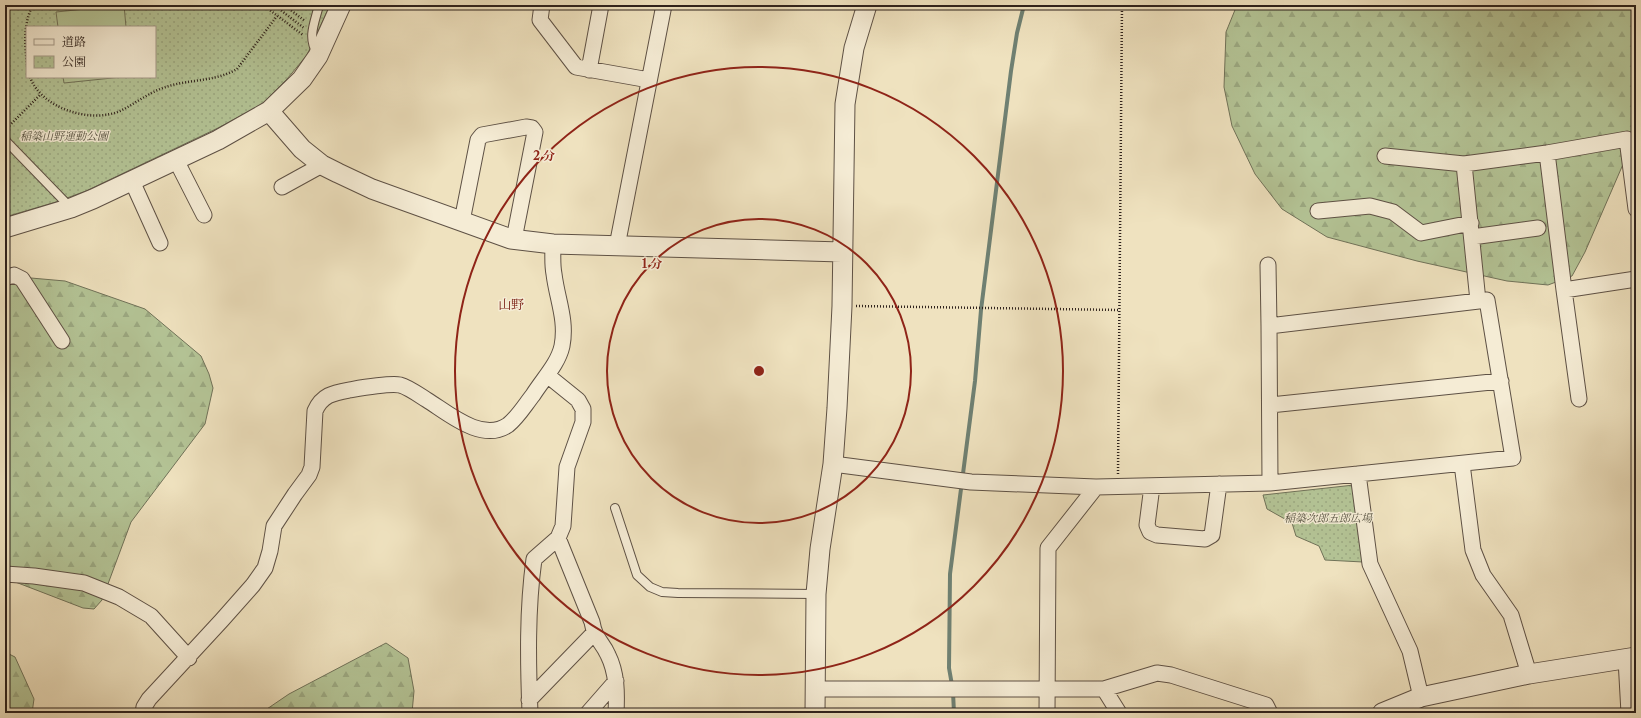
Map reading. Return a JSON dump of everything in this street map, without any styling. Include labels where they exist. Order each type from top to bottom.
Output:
[{"type":"street","points":[[5,228],[71,208],[132,181],[218,140],[269,111],[302,79],[314,39],[341,5]]},
{"type":"street","points":[[542,5],[540,20],[576,67],[649,80]]},
{"type":"street","points":[[589,70],[601,5]]},
{"type":"street","points":[[617,246],[664,5]]},
{"type":"street","points":[[815,713],[816,594],[820,549],[833,464],[842,306],[845,104],[854,48],[866,5]]},
{"type":"street","points":[[269,111],[302,149],[322,165],[372,189],[514,239],[553,244],[842,252]]},
{"type":"street","points":[[462,221],[478,140],[482,135],[526,127],[532,128],[535,132],[514,239]]},
{"type":"street","points":[[1385,156],[1464,164],[1547,153],[1632,139],[1636,209]]},
{"type":"street","points":[[1547,153],[1579,399]]},
{"type":"street","points":[[176,160],[204,215]]},
{"type":"street","points":[[1464,164],[1472,230],[1478,301]]},
{"type":"street","points":[[282,188],[322,165]]},
{"type":"street","points":[[132,181],[160,243]]},
{"type":"street","points":[[1318,212],[1370,206],[1393,212],[1421,233],[1538,228]]},
{"type":"street","points":[[143,713],[144,707],[149,699],[189,658],[253,585],[265,568],[270,551],[274,526],[309,475],[312,467],[315,410],[318,404],[331,393],[368,387],[400,385],[474,428],[484,431],[495,430],[507,426],[518,416],[558,358],[562,345],[562,310],[554,274],[553,244]]},
{"type":"street","points":[[1268,265],[1270,483]]},
{"type":"street","points":[[5,278],[14,276],[22,279],[62,341]]},
{"type":"street","points":[[1564,290],[1636,278]]},
{"type":"street","points":[[833,464],[971,482],[1096,488],[1270,483],[1513,458],[1487,300],[1269,326]]},
{"type":"street","points":[[529,707],[528,665],[531,577],[534,559],[558,538],[563,526],[567,467],[583,422],[583,409],[578,400],[547,375]]},
{"type":"street","points":[[1270,405],[1501,381]]},
{"type":"street","points":[[1462,464],[1474,550],[1483,575],[1511,615],[1529,674]]},
{"type":"street","points":[[1358,474],[1370,564],[1410,651],[1421,697]]},
{"type":"street","points":[[1152,486],[1147,525],[1150,532],[1157,535],[1204,539],[1212,535],[1219,484]]},
{"type":"street","points":[[1046,713],[1048,548],[1096,488]]},
{"type":"street","points":[[558,538],[592,622],[593,634],[608,655],[616,681],[616,713]]},
{"type":"street","points":[[5,574],[34,576],[84,583],[119,597],[151,616],[189,658]]},
{"type":"street","points":[[529,707],[593,634]]},
{"type":"street","points":[[1382,713],[1421,697],[1529,674],[1631,658],[1629,713]]},
{"type":"street","points":[[816,689],[1104,689],[1157,673],[1171,675],[1266,705],[1270,713]]},
{"type":"street","points":[[588,713],[616,681]]},
{"type":"street","points":[[1104,689],[1119,713]]},
{"type":"lane","points":[[314,39],[320,5]]},
{"type":"lane","points":[[5,140],[71,208]]},
{"type":"lane","points":[[615,508],[636,575],[650,587],[662,592],[678,593],[816,594]]},
{"type":"path","points":[[26,26],[29,13],[33,5]]},
{"type":"path","points":[[263,5],[277,16],[314,39]]},
{"type":"path","points":[[274,5],[314,39]]},
{"type":"path","points":[[284,5],[314,39]]},
{"type":"path","points":[[1118,487],[1122,5]]},
{"type":"path","points":[[30,78],[32,83],[53,103],[81,114],[109,115],[120,111],[140,98],[164,87],[179,83],[219,78],[232,72],[236,69],[277,16]]},
{"type":"path","points":[[5,130],[42,94]]},
{"type":"path","points":[[842,306],[1120,310]]},
{"type":"green space","name":"稲築山野運動公園","points":[[5,5],[330,5],[307,55],[287,79],[261,105],[218,128],[86,191],[56,202],[5,217]]},
{"type":"green space","points":[[124,5],[126,26],[58,26],[56,12]]},
{"type":"green space","points":[[1237,5],[1636,5],[1636,127],[1624,162],[1585,252],[1572,276],[1548,285],[1507,281],[1417,261],[1327,237],[1282,209],[1255,174],[1232,126],[1224,87],[1226,32]]},
{"type":"green space","points":[[63,78],[112,78],[64,83]]},
{"type":"green space","points":[[31,278],[65,281],[145,309],[201,356],[213,388],[205,424],[131,522],[102,600],[94,609],[83,608],[5,578],[5,283]]},
{"type":"green space","name":"稲築次郎五郎広場","points":[[1354,485],[1363,562],[1325,560],[1319,546],[1296,536],[1292,523],[1267,509],[1263,495]]},
{"type":"green space","points":[[386,643],[408,658],[414,691],[412,713],[261,713],[289,694]]},
{"type":"green space","points":[[5,652],[15,657],[34,699],[32,713],[5,713]]},
{"type":"waterway","points":[[952,685],[949,668],[950,574],[975,381],[981,310],[1011,71],[1017,33],[1024,5]]},
{"type":"waterway","points":[[953,692],[954,713]]},
{"type":"district","name":"山野","points":[[511,304]]}]
